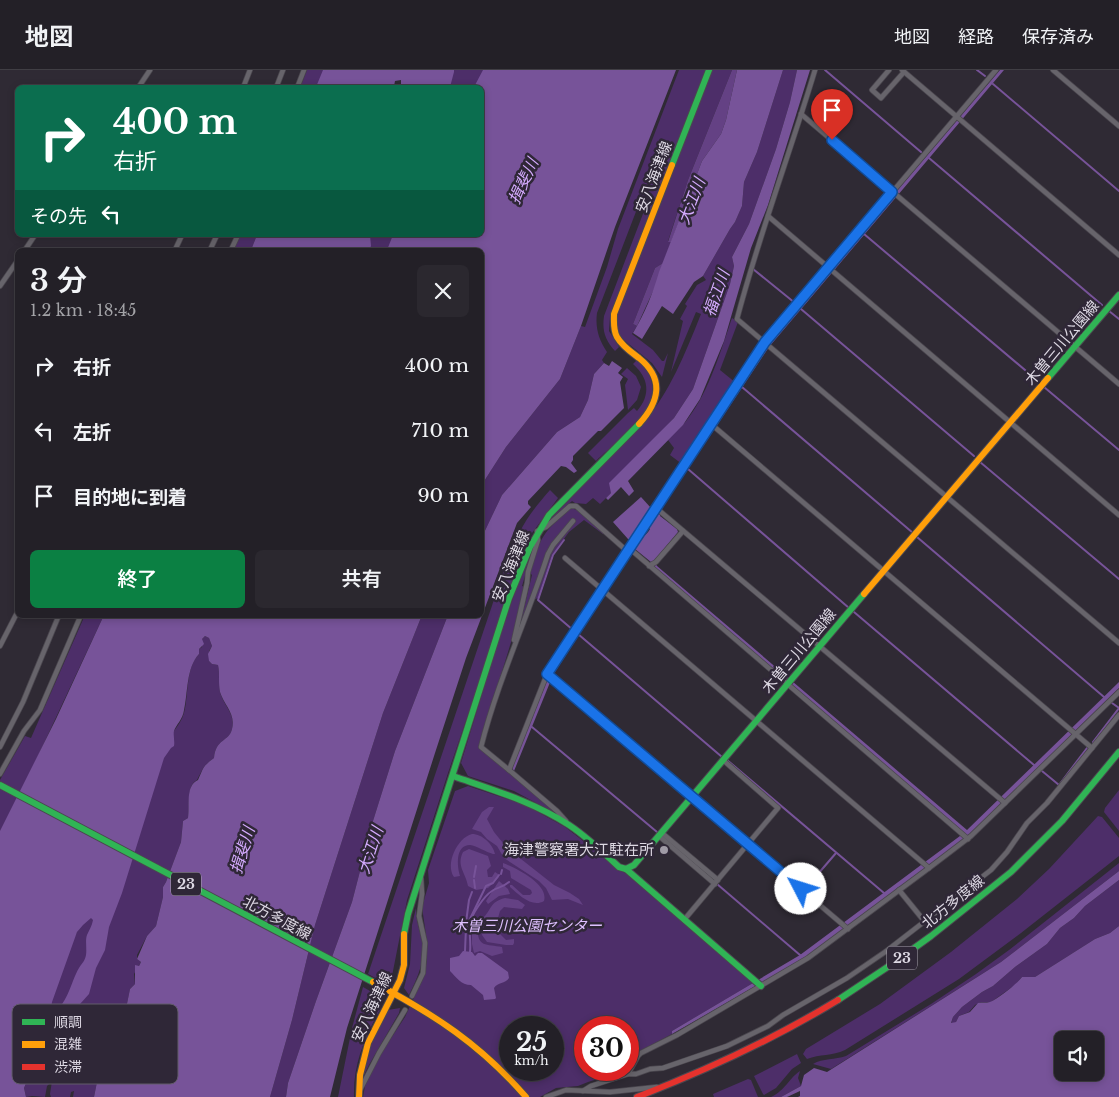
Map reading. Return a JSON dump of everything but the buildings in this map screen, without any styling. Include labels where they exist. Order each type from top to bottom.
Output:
[{"type":"main road","name":"安八海津線","points":[[359,1094],[360,1076],[368,1043],[400,980],[404,965],[404,937],[408,914],[522,564],[537,531],[563,499],[638,424],[655,401],[658,389],[656,378],[647,364],[617,340],[613,325],[709,70]]},
{"type":"main road","name":"木曽三川公園線","points":[[626,869],[634,865],[693,797],[1119,295]]},
{"type":"main road","name":"北方多度線","points":[[637,1097],[669,1086],[720,1064],[804,1022],[910,953],[1022,862],[1068,814],[1119,752]]},
{"type":"main road","points":[[453,776],[524,801],[570,826],[619,866],[626,869],[758,984]]},
{"type":"main road","name":"北方多度線","points":[[0,785],[393,994],[465,1038],[506,1074],[526,1097]]},
{"type":"street","points":[[140,85],[150,70]]},
{"type":"street","points":[[244,85],[250,70]]},
{"type":"street","points":[[277,85],[283,70]]},
{"type":"street","points":[[298,85],[304,70]]},
{"type":"street","points":[[815,70],[752,263],[737,319],[1119,643]]},
{"type":"street","points":[[889,70],[872,90],[881,98],[903,71],[1119,255]]},
{"type":"street","points":[[509,770],[549,676],[628,550],[658,510],[767,344],[959,118],[996,70]]},
{"type":"street","points":[[1053,70],[1119,126]]},
{"type":"street","points":[[802,114],[1119,384]]},
{"type":"street","points":[[768,216],[1119,515]]},
{"type":"street","points":[[26,248],[34,237]]},
{"type":"street","points":[[0,286],[15,264]]},
{"type":"street","points":[[713,426],[1092,748]]},
{"type":"street","points":[[511,652],[528,572],[538,540],[537,531],[546,527],[570,506],[576,506],[628,550],[652,564],[790,682],[967,839]]},
{"type":"street","points":[[658,510],[1004,803]]},
{"type":"street","points":[[570,826],[557,811],[481,747],[487,723],[511,652],[524,623],[548,554],[560,535],[573,520]]},
{"type":"street","points":[[652,564],[683,530]]},
{"type":"street","points":[[565,558],[928,868]]},
{"type":"street","points":[[0,646],[15,617]]},
{"type":"street","points":[[0,746],[23,702],[58,618]]},
{"type":"street","points":[[0,774],[24,732],[40,710],[80,618]]},
{"type":"street","points":[[549,676],[847,928]]},
{"type":"street","points":[[639,1055],[677,1035],[758,984],[808,958],[967,839],[1119,692]]},
{"type":"street","points":[[639,1073],[650,1069],[663,1068],[705,1055],[768,1026],[783,1015],[847,978],[885,952],[991,870],[1008,852],[1028,823],[1047,803],[1119,715]]},
{"type":"street","points":[[684,920],[778,808],[723,760]]},
{"type":"street","points":[[661,834],[716,882]]},
{"type":"street","points":[[412,996],[423,973],[424,943],[419,916],[422,894],[420,874]]},
{"type":"street","points":[[899,890],[925,922]]},
{"type":"street","points":[[359,1094],[379,1052],[405,1010]]},
{"type":"street","points":[[583,1091],[606,1081]]},
{"type":"street","points":[[546,1097],[566,1090],[610,1092],[669,1086]]},
{"type":"green space","points":[[307,70],[325,70],[320,85],[301,85]]},
{"type":"green space","points":[[450,70],[486,70],[479,85],[448,85]]},
{"type":"green space","points":[[679,70],[706,70],[610,317],[609,331],[619,347],[615,351],[607,339],[603,326],[604,316],[649,198],[642,196],[597,313],[598,334],[607,352],[602,360],[604,363],[594,374],[588,400],[580,417],[557,432],[502,495],[484,533],[484,481],[506,447],[560,379],[581,326],[585,327],[607,267],[618,229]]},
{"type":"green space","points":[[712,70],[732,70],[688,180],[668,241],[671,242],[663,263],[655,268],[633,324],[637,326],[632,334],[653,350],[662,361],[664,361],[668,353],[662,377],[652,363],[619,336],[617,312]]},
{"type":"green space","points":[[783,70],[797,70],[790,102],[776,149],[749,224],[732,257],[734,266],[730,284],[693,389],[674,418],[653,440],[600,504],[593,498],[586,504],[572,501],[546,524],[567,498],[642,425],[669,386],[701,314],[696,312],[671,372],[683,321],[680,319],[687,306],[685,304],[697,285],[706,280],[703,276],[735,222],[742,206],[744,182],[757,152]]},
{"type":"green space","points":[[239,237],[256,237],[252,248],[235,248]]},
{"type":"green space","points":[[358,237],[397,237],[393,248],[355,248]]},
{"type":"green space","points":[[732,318],[738,322],[720,370],[736,383],[682,464],[670,455],[674,448],[668,440],[687,420],[703,395]]},
{"type":"green space","points":[[637,360],[649,374],[652,388],[650,402],[632,428],[596,461],[588,453],[628,413],[634,408],[637,411],[645,399],[645,381],[633,364]]},
{"type":"green space","points":[[627,368],[636,376],[641,387],[637,400],[628,410],[625,385],[628,379],[621,374]]},
{"type":"green space","points":[[550,490],[558,498],[532,533],[523,553],[407,900],[392,976],[383,982],[368,974],[505,567],[523,526]]},
{"type":"green space","points":[[571,508],[580,511],[604,532],[603,534],[584,520],[569,532],[552,555],[538,598],[533,600],[553,548],[575,520],[572,519],[552,543],[519,629],[532,575],[530,573],[540,543],[554,523]]},
{"type":"green space","points":[[535,542],[522,586],[525,587],[515,629],[479,747],[555,813],[514,791],[468,776],[461,763],[497,645],[525,563]]},
{"type":"green space","points":[[84,618],[103,618],[0,837],[0,780],[25,736],[31,738]]},
{"type":"green space","points":[[421,618],[447,618],[395,751],[373,821],[352,902],[288,1083],[286,1097],[270,1097],[292,1020],[315,925],[383,713]]},
{"type":"green space","points":[[205,636],[209,638],[212,646],[209,651],[209,661],[212,664],[218,665],[220,692],[231,714],[232,729],[217,747],[214,758],[205,765],[191,787],[188,818],[183,821],[181,842],[163,887],[163,897],[156,926],[147,936],[137,955],[137,959],[141,962],[134,974],[135,984],[130,989],[127,1004],[44,1004],[46,996],[182,718],[186,706],[191,667],[199,654],[199,649],[202,647],[202,639]]},
{"type":"green space","name":"木曽三川公園センター","points":[[468,786],[525,805],[565,827],[630,877],[753,983],[672,1031],[672,1034],[639,1051],[639,1016],[574,1016],[574,1081],[591,1081],[578,1086],[556,1088],[540,1097],[363,1097],[365,1086],[378,1058],[405,1017],[425,974],[427,942],[422,907],[429,883],[428,870],[455,791]]},
{"type":"green space","points":[[1119,790],[1119,831],[1104,812]]},
{"type":"green space","points":[[1098,816],[1102,817],[1119,838],[1119,856],[959,979],[845,1050],[807,1059],[803,1054],[806,1049],[880,1004],[951,952],[1017,899],[1049,869]]},
{"type":"green space","points":[[1119,863],[1119,871],[1001,962],[831,1069],[813,1064],[846,1056],[931,1004],[1009,950]]},
{"type":"green space","points":[[1119,880],[1119,926],[1035,977],[1022,977],[1015,985],[991,1002],[981,1002],[975,1005],[969,1012],[959,1016],[956,1022],[951,1024],[953,1017],[962,1007],[993,986],[1047,944],[1060,928]]},
{"type":"green space","points":[[416,908],[423,954],[418,975],[409,995],[404,988],[410,964],[412,925]]},
{"type":"green space","points":[[363,987],[377,995],[381,1008],[361,1051],[354,1085],[354,1097],[338,1097],[352,1028]]},
{"type":"green space","points":[[400,1008],[362,1079],[370,1046],[388,1010]]},
{"type":"green space","points":[[797,1054],[801,1063],[792,1069],[776,1088],[764,1095],[754,1076]]},
{"type":"green space","points":[[800,1071],[798,1078],[801,1086],[781,1097],[771,1097],[780,1091]]},
{"type":"green space","points":[[748,1079],[751,1080],[758,1097],[714,1097],[713,1094]]},
{"type":"green space","points":[[26,1084],[49,1084],[45,1097],[26,1097],[24,1088]]},
{"type":"green space","points":[[52,1084],[97,1084],[94,1097],[73,1097],[74,1091],[71,1092],[70,1097],[51,1097]]},
{"type":"shaded area","points":[[732,70],[737,70],[721,134],[702,161],[671,242],[668,242],[688,180]]},
{"type":"shaded area","points":[[663,263],[655,287],[637,326],[633,324],[655,268]]},
{"type":"shaded area","points":[[489,807],[494,807],[487,819],[494,832],[507,848],[554,885],[579,899],[583,905],[568,899],[552,900],[546,888],[539,881],[504,858],[497,846],[481,832],[472,829],[482,812]]},
{"type":"shaded area","points":[[476,834],[486,840],[495,854],[470,845],[465,846],[459,852],[458,857],[460,876],[454,877],[451,865],[454,852],[467,836]]},
{"type":"shaded area","points":[[469,849],[488,856],[491,866],[487,870],[488,877],[492,877],[495,872],[498,874],[499,877],[488,888],[476,890],[468,886],[462,869],[461,857],[463,852]]},
{"type":"shaded area","points":[[503,863],[523,873],[537,883],[542,889],[544,901],[539,903],[530,902],[510,887],[512,885],[523,895],[530,895],[532,893],[531,890],[511,878],[510,871],[503,867]]},
{"type":"shaded area","points":[[499,881],[508,889],[510,894],[499,896],[488,904],[486,901]]},
{"type":"shaded area","points":[[505,898],[518,900],[525,905],[522,909],[504,907],[500,911],[496,925],[483,924],[482,919],[493,904]]},
{"type":"shaded area","points":[[472,923],[478,926],[481,942],[487,945],[502,947],[503,953],[492,956],[480,951],[474,953]]},
{"type":"shaded area","points":[[483,928],[498,932],[506,940],[514,939],[513,945],[487,942],[482,935]]},
{"type":"water","points":[[323,70],[454,70],[451,85],[401,85],[401,80],[395,81],[394,85],[317,85]]},
{"type":"water","name":"揖斐川","points":[[483,70],[676,70],[615,227],[581,326],[560,379],[506,447],[484,481],[484,248],[388,248],[392,237],[484,237],[484,85],[475,85]]},
{"type":"water","name":"大江川","points":[[737,70],[783,70],[757,152],[744,182],[742,206],[735,222],[703,276],[694,282],[673,314],[662,306],[642,339],[633,333],[648,303],[702,161],[721,134]]},
{"type":"water","points":[[797,70],[810,70],[768,205],[751,248],[724,341],[700,399],[683,425],[628,481],[634,491],[629,496],[621,487],[608,500],[606,498],[611,493],[609,483],[674,418],[693,389],[730,284],[734,266],[732,257],[749,224],[776,149]]},
{"type":"water","points":[[1000,70],[1004,70],[769,347],[662,508],[660,516],[677,529],[678,532],[654,561],[657,566],[967,830],[1119,682],[1119,688],[968,836],[803,959],[672,1034],[672,1031],[800,955],[964,833],[635,549],[650,529],[648,527],[660,506],[769,341]]},
{"type":"water","points":[[256,237],[370,237],[371,246],[370,248],[252,248]]},
{"type":"water","points":[[612,361],[622,368],[618,373],[623,377],[620,382],[624,408],[573,456],[571,463],[577,471],[574,473],[561,466],[528,501],[531,507],[517,523],[484,610],[484,533],[502,495],[557,432],[580,417],[588,400],[594,374],[604,363],[609,366]]},
{"type":"water","points":[[641,497],[651,508],[631,539],[628,539],[613,522]]},
{"type":"water","points":[[630,553],[632,554],[553,675],[514,771],[512,768],[548,678]]},
{"type":"water","name":"揖斐川","points":[[103,618],[421,618],[383,713],[315,925],[292,1020],[270,1097],[94,1097],[97,1084],[178,1084],[178,1004],[127,1004],[130,989],[135,984],[135,965],[139,966],[141,962],[137,959],[147,936],[156,926],[163,897],[163,887],[181,842],[183,821],[188,818],[191,787],[198,780],[205,765],[214,758],[217,747],[232,729],[231,714],[220,692],[218,665],[212,664],[209,661],[208,654],[212,646],[209,638],[205,636],[202,639],[204,644],[199,649],[199,654],[192,666],[183,713],[174,731],[174,746],[164,758],[122,893],[109,927],[105,950],[96,968],[89,994],[80,1004],[62,1004],[76,973],[85,959],[86,937],[93,920],[91,918],[77,932],[52,1004],[12,1004],[12,1084],[26,1084],[24,1088],[26,1097],[0,1097],[0,831],[56,719]]},
{"type":"water","name":"大江川","points":[[447,618],[481,618],[466,658],[347,1028],[330,1097],[286,1097],[288,1083],[352,902],[373,821],[395,751]]},
{"type":"water","points":[[1119,871],[1119,880],[1060,928],[1047,944],[993,986],[962,1007],[953,1017],[951,1023],[956,1022],[959,1016],[970,1012],[978,1003],[990,1002],[998,998],[1022,977],[1035,977],[1119,926],[1119,1097],[798,1097],[800,1096],[800,1091],[787,1097],[781,1097],[801,1086],[804,1075],[814,1068],[827,1072],[1001,962]]},
{"type":"water","points":[[463,951],[472,952],[475,956],[478,953],[482,953],[508,972],[509,978],[494,988],[495,999],[484,1000],[483,995],[471,985],[462,982],[450,971],[450,958],[459,956]]},
{"type":"waterway","points":[[825,70],[921,152]]},
{"type":"waterway","points":[[977,70],[985,76]]},
{"type":"waterway","points":[[993,84],[1119,191]]},
{"type":"waterway","points":[[929,158],[1102,305]]},
{"type":"waterway","points":[[864,234],[1038,381]]},
{"type":"waterway","points":[[753,269],[795,303]]},
{"type":"waterway","points":[[801,309],[974,456]]},
{"type":"waterway","points":[[1109,311],[1119,319]]},
{"type":"waterway","points":[[742,387],[913,533]]},
{"type":"waterway","points":[[1044,387],[1119,450]]},
{"type":"waterway","points":[[980,462],[1119,579]]},
{"type":"waterway","points":[[688,469],[849,608]]},
{"type":"waterway","points":[[917,537],[1104,697]]},
{"type":"waterway","points":[[564,540],[553,555],[538,600],[573,630]]},
{"type":"waterway","points":[[854,612],[1034,765]]},
{"type":"waterway","points":[[578,634],[722,757]]},
{"type":"waterway","points":[[1093,742],[1119,708],[1112,703]]},
{"type":"waterway","points":[[532,727],[657,832]]},
{"type":"waterway","points":[[1042,771],[1059,785],[1087,748]]},
{"type":"waterway","points":[[727,760],[884,893]]},
{"type":"waterway","points":[[805,889],[836,853]]},
{"type":"waterway","points":[[474,877],[476,866]]},
{"type":"waterway","points":[[501,874],[502,870]]},
{"type":"waterway","points":[[465,951],[466,927],[486,886],[493,883],[499,875]]},
{"type":"waterway","points":[[474,880],[475,888]]},
{"type":"waterway","points":[[470,952],[470,924],[475,911],[489,893],[509,882]]},
{"type":"waterway","points":[[717,884],[800,955]]},
{"type":"waterway","points":[[465,930],[469,900],[472,892]]},
{"type":"traffic: fast","points":[[672,165],[709,70]]},
{"type":"traffic: fast","points":[[1048,378],[1119,295]]},
{"type":"traffic: fast","points":[[404,934],[408,914],[509,598],[530,547],[549,515],[639,424]]},
{"type":"traffic: fast","points":[[453,776],[513,797],[556,817],[601,850],[619,867],[626,869],[634,865],[864,594]]},
{"type":"traffic: fast","points":[[838,1000],[931,936],[1011,872],[1062,821],[1119,752]]},
{"type":"traffic: fast","points":[[0,785],[373,982]]},
{"type":"traffic: fast","points":[[626,869],[761,986]]},
{"type":"traffic: slow","points":[[639,424],[646,416],[655,399],[656,382],[647,366],[624,346],[617,337],[614,329],[614,314],[672,165]]},
{"type":"traffic: slow","points":[[864,594],[1048,378]]},
{"type":"traffic: slow","points":[[359,1097],[360,1075],[368,1043],[400,980],[404,965],[404,934]]},
{"type":"traffic: slow","points":[[373,982],[417,1006],[456,1032],[491,1061],[526,1097]]},
{"type":"traffic: jam","points":[[637,1097],[740,1053],[838,1000]]},
{"type":"place","name":"海津警察署大江駐在所","points":[[664,850]]},
{"type":"route","points":[[801,889],[547,674],[765,342],[892,192],[832,140]]},
{"type":"water label","name":"福江川","points":[[716,293]]}]
